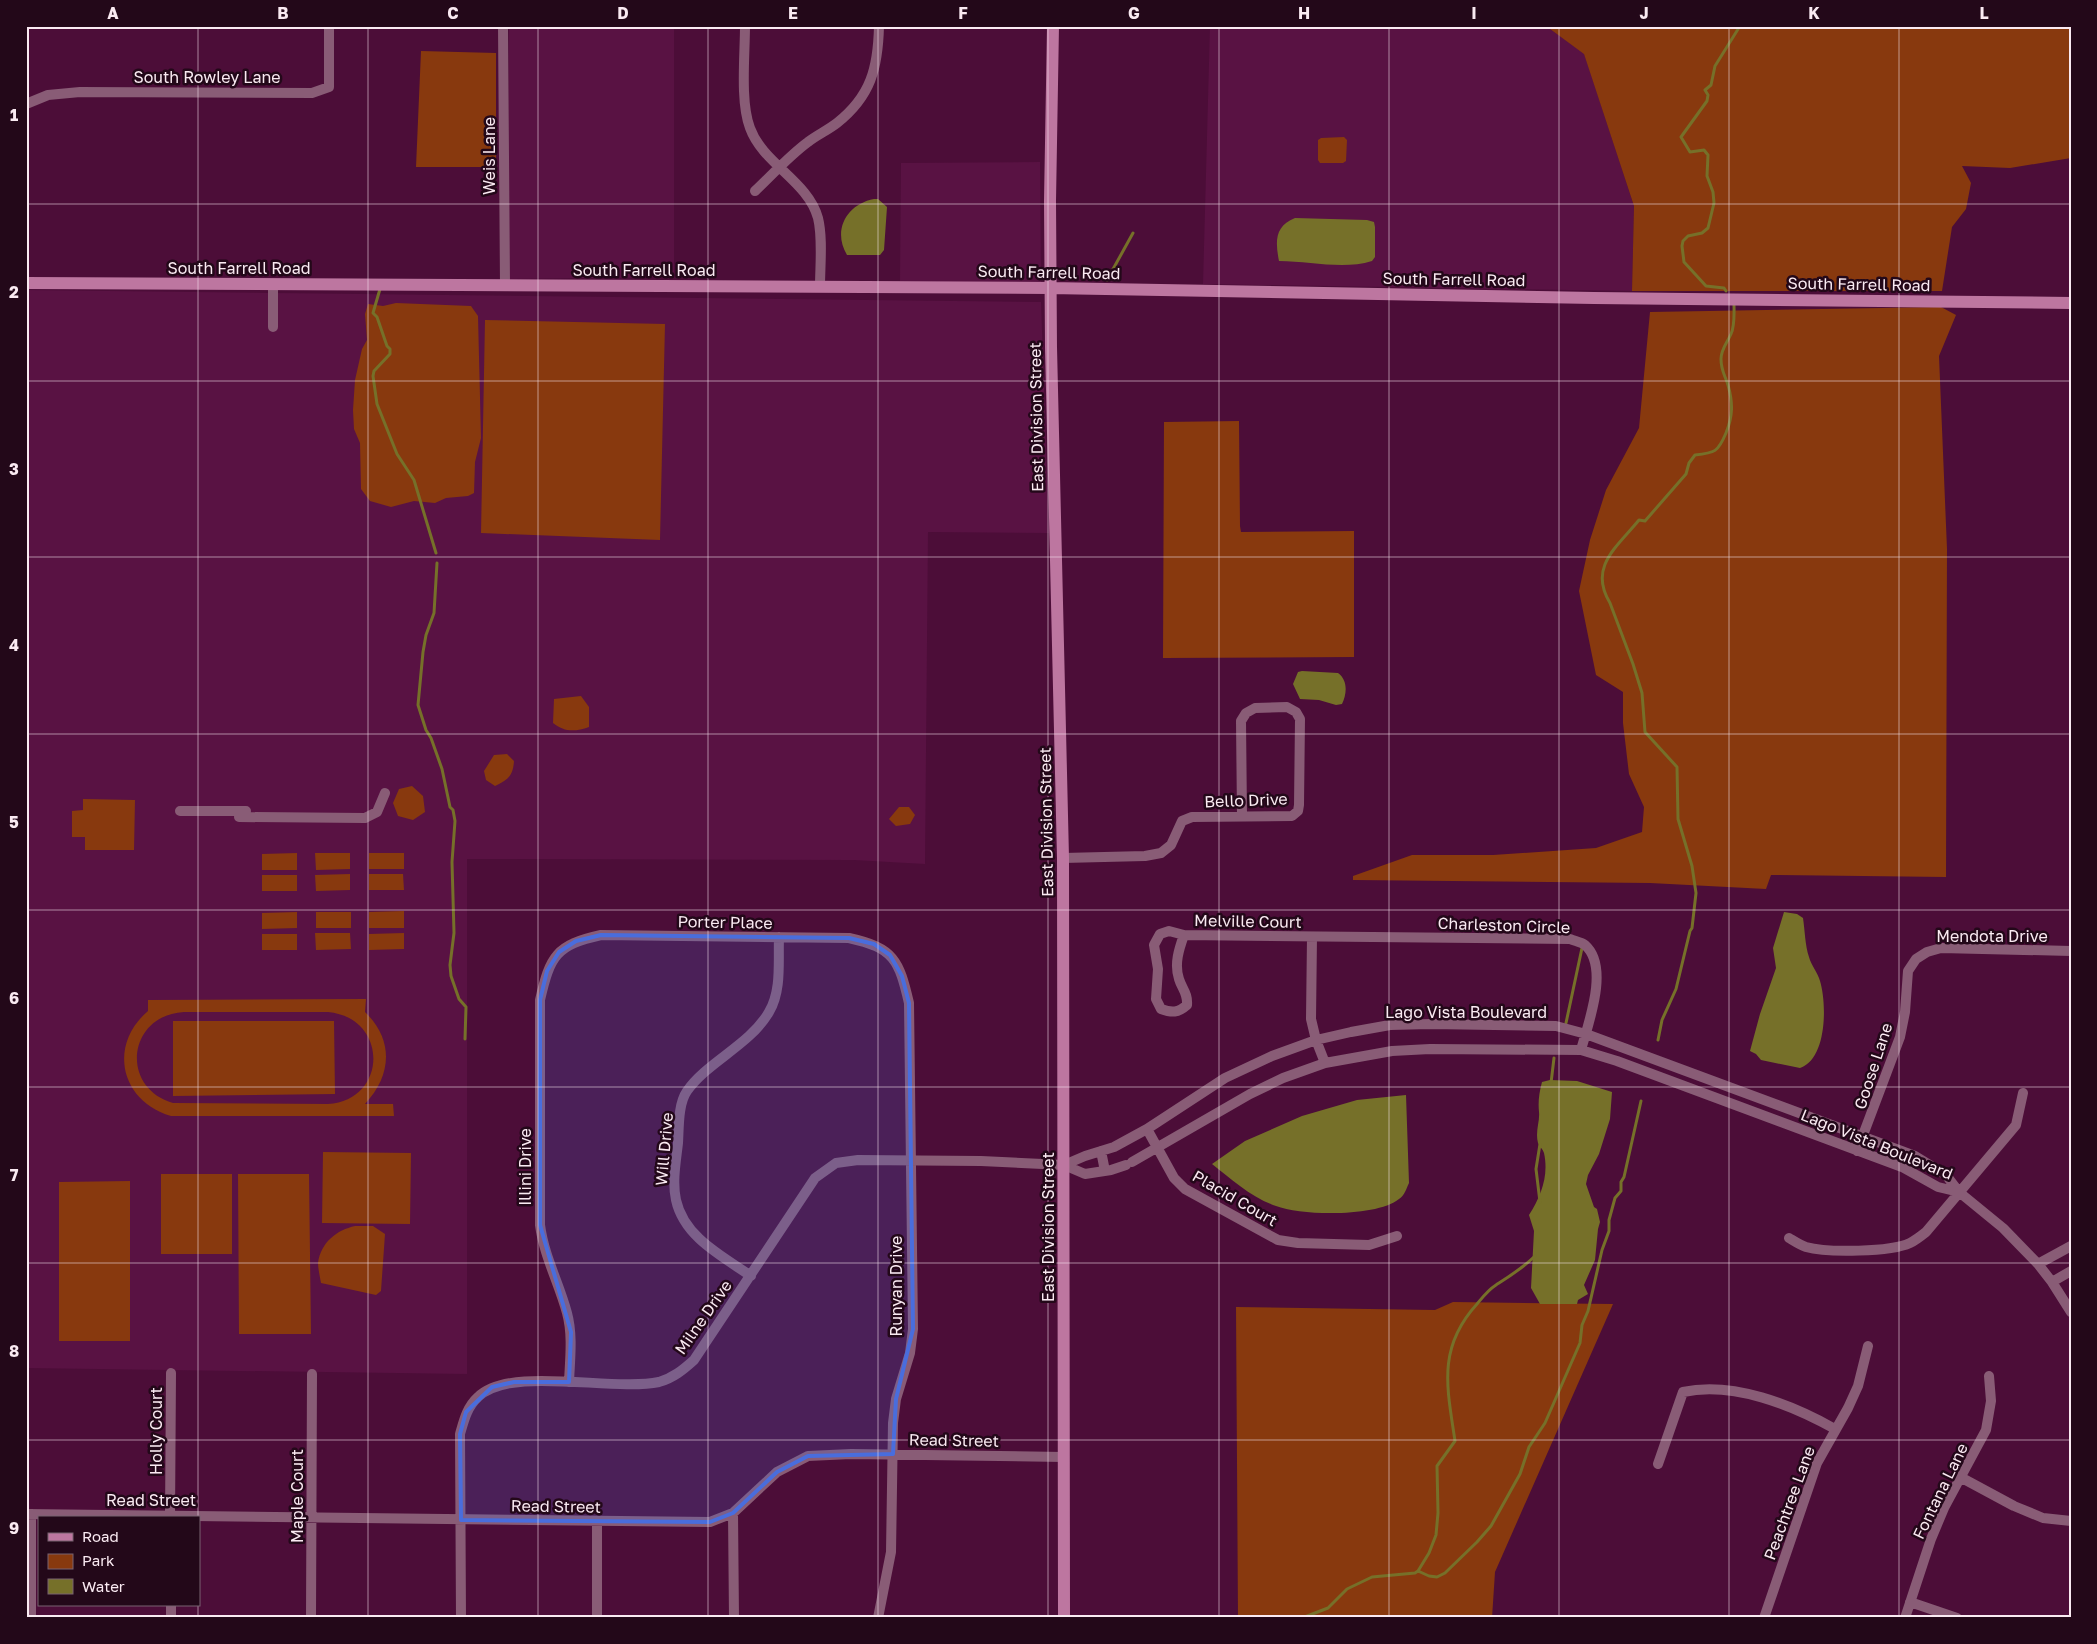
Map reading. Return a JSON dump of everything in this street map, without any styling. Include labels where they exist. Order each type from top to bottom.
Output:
[{"type":"street","name":"South Rowley Lane","points":[[26,104],[48,95],[80,92],[312,93],[329,87],[329,26]]},
{"type":"street","name":"Weis Lane","points":[[503,26],[505,285]]},
{"type":"street","points":[[745,26],[745,108],[750,129],[760,146],[807,196],[818,218],[820,287]]},
{"type":"street","points":[[755,191],[807,143],[836,124],[864,96],[873,76],[879,54],[879,26]]},
{"type":"street","name":"East Division Street","points":[[1053,26],[1050,288],[1063,858],[1064,1618]]},
{"type":"street","name":"South Farrell Road","points":[[26,283],[1050,288],[1603,298],[2071,303]]},
{"type":"street","points":[[273,284],[273,328]]},
{"type":"street","name":"Bello Drive","points":[[1063,858],[1145,856],[1161,853],[1171,844],[1182,821],[1192,816],[1242,816],[1292,816],[1298,811],[1300,719],[1296,712],[1287,708],[1254,708],[1246,713],[1241,721],[1242,816]]},
{"type":"street","points":[[180,811],[365,818],[377,812],[384,793]]},
{"type":"street","name":"Melville Court","points":[[1184,935],[1178,950],[1177,964],[1179,979],[1188,996],[1187,1005],[1180,1011],[1170,1012],[1161,1009],[1156,1000],[1158,970],[1154,945],[1160,934],[1169,931],[1184,935],[1312,937]]},
{"type":"street","name":"Porter Place","points":[[559,952],[576,941],[601,935],[849,938],[874,944],[890,955]]},
{"type":"street","name":"Will Drive","points":[[751,1276],[698,1239],[683,1220],[675,1199],[680,1112],[686,1092],[699,1078],[753,1032],[770,1012],[778,987],[779,937]]},
{"type":"street","points":[[1312,937],[1311,1018],[1316,1040],[1326,1063]]},
{"type":"street","name":"Charleston Circle","points":[[1312,937],[1570,939],[1584,944],[1592,955],[1596,969],[1595,997],[1581,1050]]},
{"type":"street","name":"Mendota Drive","points":[[1916,959],[1928,952],[1941,948],[2071,951]]},
{"type":"street","name":"Illini Drive","points":[[559,952],[547,971],[540,1000],[540,1225],[542,1245],[567,1313],[570,1332],[570,1382]]},
{"type":"street","name":"Runyan Drive","points":[[878,1618],[891,1552],[893,1423],[896,1399],[910,1353],[913,1329],[909,1003],[902,976],[890,955]]},
{"type":"street","name":"Goose Lane","points":[[1858,1151],[1900,1037],[1905,1012],[1908,971],[1916,959]]},
{"type":"street","name":"Lago Vista Boulevard","points":[[1064,1165],[1114,1147],[1147,1129],[1225,1078],[1272,1056],[1316,1040],[1390,1025],[1556,1026],[1586,1034],[1914,1156],[1946,1175],[1959,1192],[2002,1228],[2038,1264],[2071,1312]]},
{"type":"street","name":"Lago Vista Boulevard","points":[[1064,1165],[1085,1174],[1104,1171],[1129,1163],[1157,1149],[1250,1094],[1283,1078],[1326,1063],[1392,1051],[1581,1050],[1616,1061],[1902,1167],[1938,1187],[1959,1192]]},
{"type":"street","points":[[1789,1238],[1805,1247],[1823,1249],[1872,1250],[1910,1243],[1926,1232],[2016,1125],[2023,1093]]},
{"type":"street","name":"Placid Court","points":[[1147,1129],[1174,1178],[1185,1189],[1278,1240],[1298,1244],[1369,1245],[1397,1236]]},
{"type":"street","points":[[1100,1152],[1104,1171]]},
{"type":"street","name":"Milne Drive","points":[[461,1618],[460,1434],[466,1412],[478,1397],[492,1386],[514,1382],[639,1384],[660,1381],[678,1374],[694,1360],[815,1178],[836,1163],[858,1160],[910,1160],[1064,1165]]},
{"type":"street","points":[[2038,1264],[2071,1246]]},
{"type":"street","points":[[2052,1282],[2071,1271]]},
{"type":"street","name":"Peachtree Lane","points":[[1764,1618],[1816,1464],[1848,1408],[1858,1386],[1868,1346]]},
{"type":"street","name":"Holly Court","points":[[170,1516],[171,1373]]},
{"type":"street","name":"Maple Court","points":[[311,1618],[312,1374]]},
{"type":"street","name":"Fontana Lane","points":[[1905,1618],[1931,1539],[1944,1508],[1962,1478],[1986,1430],[1991,1401],[1989,1376]]},
{"type":"street","points":[[1658,1464],[1683,1392],[1696,1389],[1740,1393],[1773,1400],[1807,1413],[1835,1429]]},
{"type":"street","name":"Read Street","points":[[200,1517],[312,1516],[460,1520],[710,1522],[733,1513],[777,1472],[808,1456],[893,1454],[1064,1457]]},
{"type":"street","points":[[1962,1478],[2014,1506],[2043,1518],[2071,1521]]},
{"type":"street","points":[[733,1513],[734,1618]]},
{"type":"street","points":[[28,1514],[31,1618]]},
{"type":"street","name":"Read Street","points":[[28,1514],[123,1516]]},
{"type":"street","points":[[597,1522],[597,1618]]},
{"type":"street","points":[[1910,1602],[1957,1618]]},
{"type":"highlighted area","points":[[601,935],[849,938],[874,944],[890,955],[902,976],[909,1003],[913,1329],[896,1399],[893,1454],[808,1456],[777,1472],[733,1513],[710,1522],[461,1520],[460,1434],[466,1412],[492,1387],[514,1382],[569,1382],[571,1332],[540,1225],[540,1000],[547,971],[559,952],[576,941]]},
{"type":"shaded area","points":[[509,26],[674,26],[674,277],[508,279]]},
{"type":"shaded area","points":[[1210,26],[1546,26],[1584,53],[1634,206],[1632,291],[1203,284]]},
{"type":"shaded area","points":[[1040,162],[1041,284],[900,281],[901,163]]},
{"type":"shaded area","points":[[26,290],[1041,302],[1049,533],[928,532],[925,864],[854,860],[467,859],[467,1374],[26,1368]]},
{"type":"green space","points":[[1546,26],[2071,26],[2071,158],[2010,168],[1962,166],[1971,183],[1966,209],[1952,227],[1942,291],[1632,291],[1634,206],[1584,54]]},
{"type":"green space","points":[[421,51],[496,53],[496,167],[416,167]]},
{"type":"green space","points":[[1344,137],[1347,140],[1346,161],[1343,163],[1320,163],[1318,160],[1318,140],[1321,138]]},
{"type":"green space","points":[[396,303],[471,306],[478,316],[481,438],[475,462],[474,493],[468,496],[446,498],[435,503],[414,501],[391,507],[370,501],[361,489],[360,443],[354,429],[353,410],[355,380],[362,349],[367,340],[365,314],[368,304],[383,306]]},
{"type":"green space","points":[[1941,307],[1956,315],[1939,356],[1947,549],[1946,877],[1771,875],[1766,889],[1650,883],[1353,880],[1353,876],[1412,855],[1493,855],[1596,848],[1642,832],[1644,807],[1629,774],[1623,723],[1623,692],[1596,675],[1579,591],[1590,540],[1606,490],[1639,428],[1650,312]]},
{"type":"green space","points":[[485,320],[665,324],[660,540],[481,533]]},
{"type":"green space","points":[[1239,421],[1241,532],[1354,531],[1354,657],[1163,658],[1164,422]]},
{"type":"green space","points":[[581,696],[589,707],[589,727],[570,730],[561,728],[553,723],[554,699]]},
{"type":"green space","points":[[507,754],[514,761],[511,774],[503,782],[495,786],[486,780],[484,771],[494,755]]},
{"type":"green space","points":[[412,786],[423,796],[425,812],[413,820],[398,816],[393,803],[399,789]]},
{"type":"green space","points":[[83,799],[135,800],[134,850],[85,850],[85,837],[72,837],[72,811],[83,810]]},
{"type":"green space","points":[[899,807],[909,807],[915,815],[910,824],[896,826],[889,819]]},
{"type":"green space","points":[[297,853],[297,870],[262,870],[262,854]]},
{"type":"green space","points":[[315,853],[350,853],[350,869],[316,870]]},
{"type":"green space","points":[[369,853],[404,853],[404,869],[369,869]]},
{"type":"green space","points":[[350,874],[350,890],[316,891],[315,875]]},
{"type":"green space","points":[[369,874],[403,874],[404,890],[369,890]]},
{"type":"green space","points":[[262,875],[297,875],[297,891],[262,891]]},
{"type":"green space","points":[[404,911],[404,928],[369,928],[369,912]]},
{"type":"green space","points":[[297,912],[297,928],[262,929],[262,913]]},
{"type":"green space","points":[[316,912],[351,912],[351,928],[316,928]]},
{"type":"green space","points":[[315,933],[350,933],[351,949],[316,950]]},
{"type":"green space","points":[[404,933],[404,949],[369,950],[369,934]]},
{"type":"green space","points":[[262,934],[297,934],[297,950],[262,950]]},
{"type":"green space","points":[[366,999],[365,1012],[381,1034],[386,1058],[385,1070],[380,1081],[374,1093],[365,1104],[393,1104],[394,1116],[171,1116],[154,1109],[140,1098],[131,1085],[125,1071],[124,1055],[135,1025],[148,1011],[148,1000]],"holes":[[[184,1012],[328,1012],[348,1018],[362,1028],[371,1043],[373,1059],[370,1075],[362,1089],[348,1099],[328,1104],[173,1103],[156,1095],[144,1082],[138,1068],[137,1053],[142,1038],[151,1025],[165,1016]]]},
{"type":"green space","points":[[173,1021],[334,1021],[335,1094],[173,1096]]},
{"type":"green space","points":[[323,1152],[411,1153],[410,1224],[322,1223]]},
{"type":"green space","points":[[161,1174],[232,1174],[232,1254],[161,1254]]},
{"type":"green space","points":[[238,1174],[309,1174],[311,1334],[239,1334]]},
{"type":"green space","points":[[130,1181],[130,1341],[59,1341],[59,1182]]},
{"type":"green space","points":[[355,1226],[373,1226],[385,1234],[381,1291],[376,1295],[321,1283],[318,1263],[326,1243],[336,1234]]},
{"type":"green space","points":[[1453,1302],[1613,1304],[1495,1572],[1492,1618],[1238,1618],[1236,1307],[1435,1310]]},
{"type":"water","points":[[878,199],[887,207],[884,250],[880,255],[847,255],[841,236],[845,220],[856,206]]},
{"type":"water","points":[[1295,218],[1367,220],[1374,222],[1375,257],[1372,261],[1350,265],[1279,261],[1278,235],[1288,221]]},
{"type":"water","points":[[1298,672],[1338,673],[1344,679],[1346,687],[1342,704],[1336,705],[1319,700],[1300,699],[1293,684]]},
{"type":"water","points":[[1784,912],[1797,914],[1803,918],[1808,952],[1820,981],[1824,1003],[1823,1030],[1816,1054],[1809,1063],[1800,1068],[1761,1060],[1750,1051],[1760,1014],[1776,968],[1773,948]]},
{"type":"water","points":[[1550,1080],[1577,1081],[1612,1092],[1610,1119],[1599,1154],[1588,1175],[1586,1184],[1594,1207],[1597,1209],[1600,1222],[1595,1260],[1584,1285],[1588,1294],[1578,1300],[1577,1304],[1540,1304],[1531,1288],[1534,1231],[1529,1215],[1537,1201],[1545,1178],[1544,1153],[1537,1139],[1539,1097],[1542,1082]]},
{"type":"water","points":[[1406,1095],[1409,1183],[1401,1197],[1388,1205],[1357,1212],[1339,1213],[1303,1212],[1288,1209],[1267,1203],[1242,1188],[1212,1164],[1245,1141],[1302,1116],[1357,1100]]},
{"type":"waterway","points":[[1726,291],[1724,288],[1706,286],[1684,262],[1683,241],[1688,236],[1702,233],[1708,228],[1714,203],[1713,192],[1707,176],[1708,155],[1704,150],[1690,152],[1681,137],[1707,101],[1708,95],[1705,90],[1711,85],[1715,66],[1740,26]]},
{"type":"waterway","points":[[1107,280],[1133,233]]},
{"type":"waterway","points":[[380,289],[373,313],[377,317],[387,346],[390,349],[390,354],[374,371],[377,404],[397,454],[414,480],[436,553]]},
{"type":"waterway","points":[[1658,1040],[1662,1020],[1676,989],[1692,928],[1696,893],[1692,866],[1678,819],[1677,767],[1645,732],[1642,693],[1633,664],[1604,590],[1602,579],[1604,568],[1614,549],[1639,520],[1645,521],[1686,474],[1689,463],[1695,455],[1715,450],[1723,439],[1730,421],[1731,398],[1722,367],[1721,355],[1732,330],[1734,304]]},
{"type":"waterway","points":[[437,563],[434,613],[426,635],[423,652],[418,705],[442,769],[455,821],[452,862],[454,933],[450,965],[451,976],[459,999],[466,1007],[465,1039]]},
{"type":"waterway","points":[[1566,1023],[1582,948]]},
{"type":"waterway","points":[[1551,1083],[1554,1058]]},
{"type":"waterway","points":[[1418,1571],[1437,1577],[1445,1573],[1491,1526],[1520,1474],[1529,1447],[1545,1423],[1580,1343],[1582,1325],[1588,1311],[1602,1250],[1609,1231],[1609,1220],[1615,1198],[1621,1191],[1621,1182],[1624,1177],[1641,1101]]},
{"type":"waterway","points":[[1540,1144],[1536,1169],[1540,1202]]},
{"type":"waterway","points":[[1302,1618],[1328,1608],[1347,1589],[1372,1577],[1415,1573],[1418,1571],[1429,1553],[1436,1535],[1438,1513],[1437,1466],[1455,1441],[1448,1386],[1450,1352],[1464,1320],[1477,1304],[1493,1287],[1535,1256]]}]
